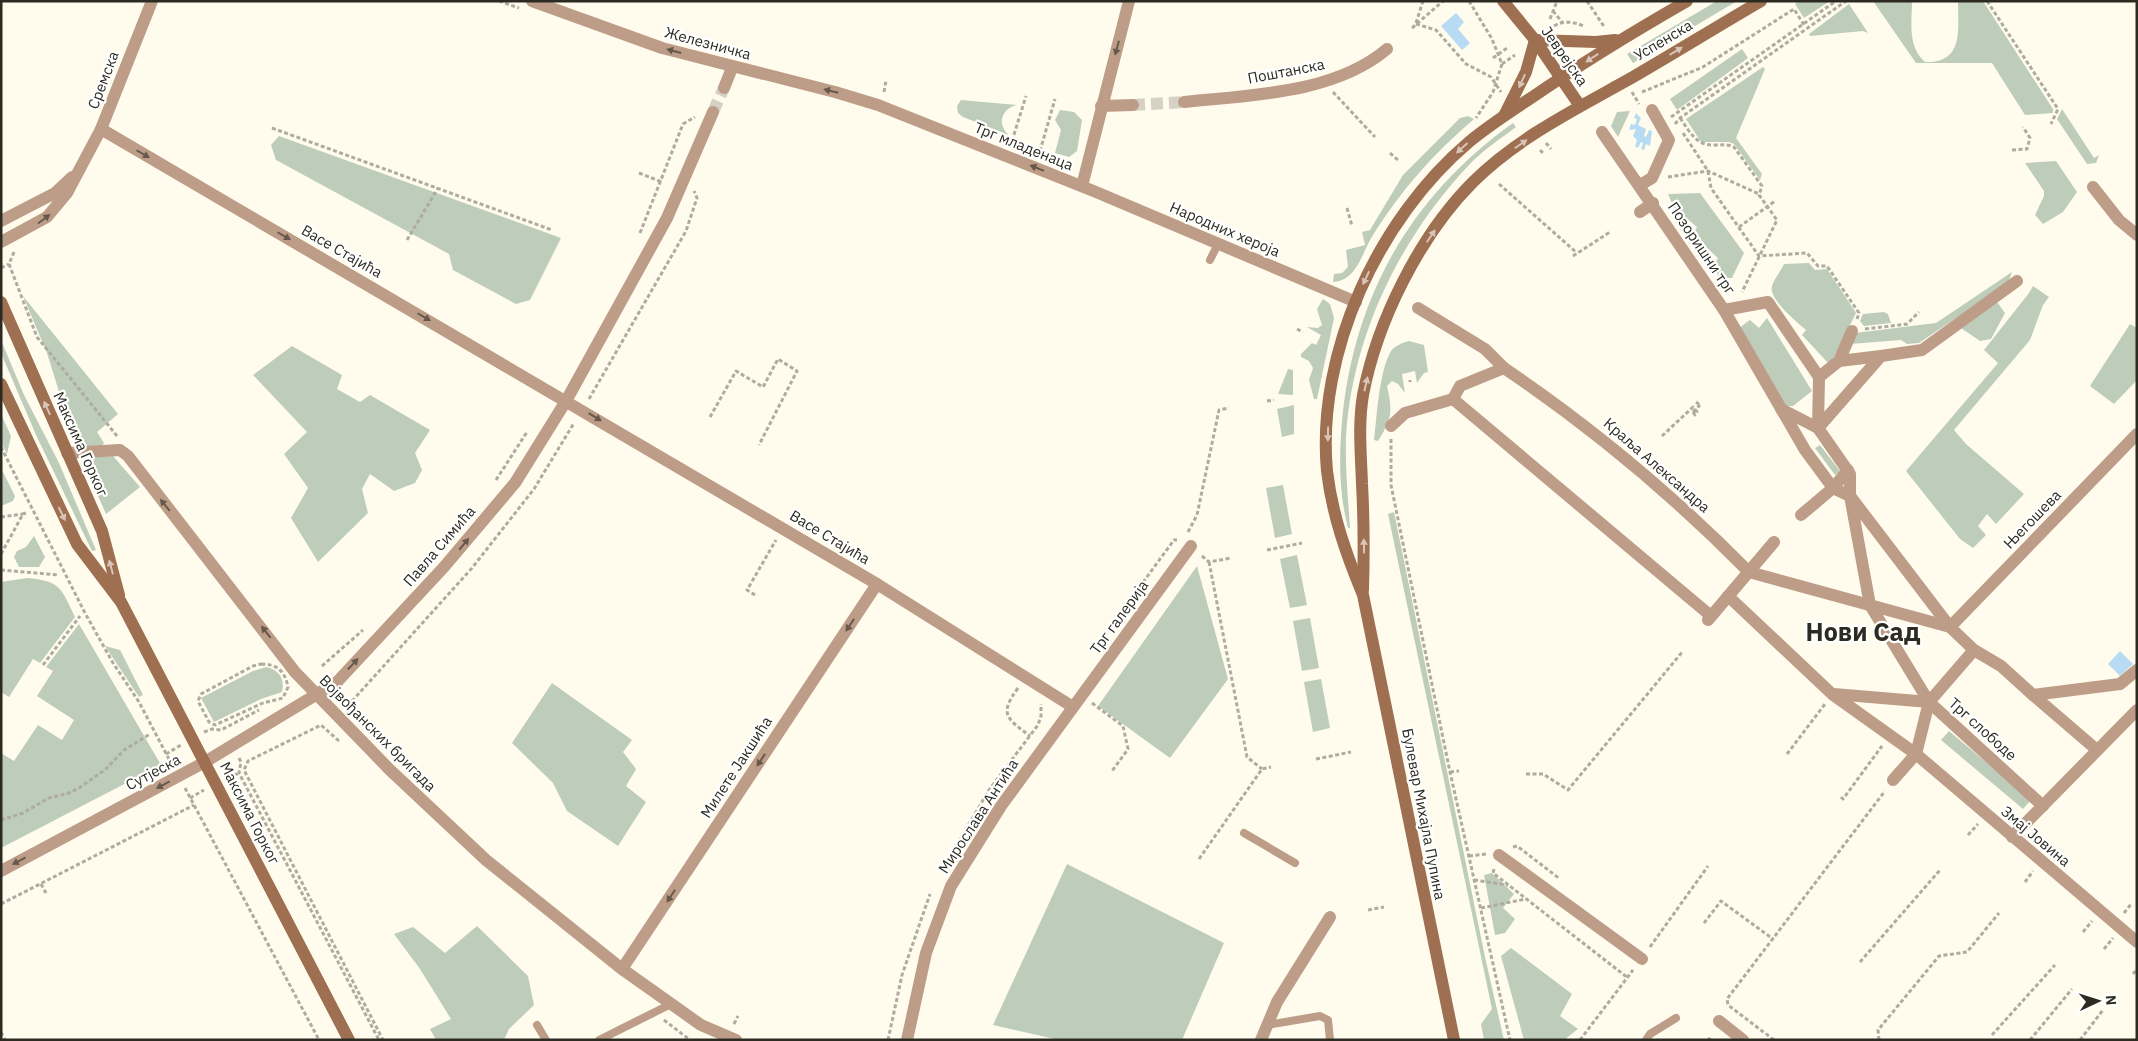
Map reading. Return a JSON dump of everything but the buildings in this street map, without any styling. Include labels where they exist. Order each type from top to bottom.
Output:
[{"type":"main road","name":"Јеврејска","points":[[1503,1],[1535,40],[1580,106]]},
{"type":"main road","name":"Успенска","points":[[1561,77],[1622,38],[1686,1]]},
{"type":"main road","name":"Успенска","points":[[1580,106],[1761,1]]},
{"type":"main road","points":[[1501,119],[1514,98],[1526,72],[1535,40],[1596,42],[1622,38]]},
{"type":"main road","name":"Булевар Михајла Пупина","points":[[1454,1040],[1363,595],[1345,550],[1335,518],[1327,469],[1330,396],[1344,334],[1356,302],[1378,254],[1414,200],[1456,154],[1501,119],[1561,77]]},
{"type":"main road","name":"Булевар Михајла Пупина","points":[[1363,595],[1364,546],[1360,421],[1372,358],[1384,323],[1420,252],[1472,182],[1506,154],[1580,106]]},
{"type":"main road","name":"Максима Горког","points":[[1,302],[102,531],[121,602]]},
{"type":"main road","name":"Максима Горког","points":[[1,384],[77,544],[121,602],[349,1040]]},
{"type":"street","name":"Сремска","points":[[1,242],[47,217],[62,200],[101,129],[152,1]]},
{"type":"street","name":"Железничка","points":[[532,1],[662,48],[732,68],[835,92],[878,105]]},
{"type":"street","name":"Трг младенаца","points":[[878,105],[1082,186],[1129,1]]},
{"type":"street","name":"Поштанска","points":[[1184,102],[1270,93],[1323,82],[1366,66],[1387,49]]},
{"type":"street","points":[[724,88],[732,68]]},
{"type":"street","points":[[1101,106],[1133,105]]},
{"type":"street","points":[[1640,185],[1652,178],[1669,140],[1666,126],[1647,109]]},
{"type":"street","points":[[566,401],[663,226],[713,112]]},
{"type":"street","name":"Васе Стајића","points":[[101,129],[877,584],[1073,707]]},
{"type":"street","name":"Позоришни трг","points":[[1602,132],[1653,203],[1724,310],[1805,450],[1833,488]]},
{"type":"street","name":"Сремска","points":[[1,221],[55,193],[81,168]]},
{"type":"street","name":"Народних хероја","points":[[1082,186],[1356,302]]},
{"type":"street","points":[[2093,187],[2119,220],[2137,235]]},
{"type":"street","name":"Позоришни трг","points":[[1640,212],[1653,203]]},
{"type":"street","points":[[1839,361],[1922,350],[2017,281]]},
{"type":"street","name":"Позоришни трг","points":[[1724,310],[1768,302],[1819,377]]},
{"type":"street","name":"Краља Александра","points":[[1418,308],[1485,349],[1504,368],[1637,462],[1720,541],[1748,572]]},
{"type":"street","points":[[1821,432],[1819,377],[1839,361],[1852,331]]},
{"type":"street","points":[[1821,432],[1880,356]]},
{"type":"street","points":[[1391,426],[1405,413],[1453,399],[1460,386],[1504,368]]},
{"type":"street","points":[[1453,399],[1708,615],[1728,596],[1774,542]]},
{"type":"street","name":"Павла Симића","points":[[316,695],[336,682],[451,559],[515,483],[566,401]]},
{"type":"street","points":[[1780,409],[1821,432],[1848,470],[1850,474],[1850,496],[1870,604],[1929,702]]},
{"type":"street","name":"Његошева","points":[[1950,627],[2137,434]]},
{"type":"street","name":"Војвођанских бригада","points":[[67,453],[120,450],[128,456],[296,672],[390,770],[486,860],[622,969],[701,1025],[736,1040]]},
{"type":"street","points":[[1801,515],[1833,488],[1848,470]]},
{"type":"street","points":[[1833,488],[1850,496],[1950,627],[1974,650],[2001,666],[2097,750]]},
{"type":"street","name":"Трг галерија","points":[[1073,707],[1190,546]]},
{"type":"street","points":[[1748,572],[1950,627]]},
{"type":"street","name":"Милете Јакшића","points":[[622,969],[877,584]]},
{"type":"street","points":[[1728,596],[1832,694],[1916,754]]},
{"type":"street","points":[[1893,780],[1916,754],[1929,702],[1974,650]]},
{"type":"street","points":[[2033,695],[2120,684],[2137,670]]},
{"type":"street","name":"Трг слободе","points":[[1832,694],[1929,702],[2043,806]]},
{"type":"street","name":"Сутјеска","points":[[1,870],[179,777],[316,695]]},
{"type":"street","name":"Мирослава Антића","points":[[907,1040],[924,960],[936,920],[951,886],[1001,806],[1073,707]]},
{"type":"street","points":[[2012,837],[2137,710]]},
{"type":"street","name":"Змај Јовина","points":[[1916,754],[2137,942]]},
{"type":"street","points":[[1499,855],[1642,959]]},
{"type":"street","points":[[1261,1040],[1277,1002],[1330,917]]},
{"type":"street","points":[[1718,1021],[1743,1040]]},
{"type":"street","name":"Војвођанских бригада","points":[[701,1025],[713,1040]]},
{"type":"lane","points":[[1210,260],[1218,244]]},
{"type":"lane","points":[[1244,833],[1295,863]]},
{"type":"lane","points":[[599,1040],[653,1011],[671,1004]]},
{"type":"lane","points":[[1267,1025],[1320,1016],[1328,1020],[1330,1040]]},
{"type":"lane","points":[[1646,1040],[1650,1034],[1676,1018]]},
{"type":"lane","points":[[538,1024],[546,1040]]},
{"type":"path","points":[[1416,24],[1423,1]]},
{"type":"path","points":[[1412,28],[1443,1]]},
{"type":"path","points":[[1469,1],[1492,39],[1502,64],[1496,85],[1480,109]]},
{"type":"path","points":[[1550,18],[1557,1]]},
{"type":"path","points":[[1587,1],[1605,28]]},
{"type":"path","points":[[1666,126],[1836,1]]},
{"type":"path","points":[[1666,126],[1846,1]]},
{"type":"path","points":[[1988,1],[2058,109],[2051,124]]},
{"type":"path","points":[[1642,92],[1703,67],[1794,9],[1807,29]]},
{"type":"path","points":[[1553,11],[1560,23],[1573,22],[1590,28]]},
{"type":"path","points":[[1416,24],[1436,30],[1466,64],[1491,77],[1502,94]]},
{"type":"path","points":[[1493,58],[1507,48]]},
{"type":"path","points":[[1632,93],[1647,109]]},
{"type":"path","points":[[1012,141],[1026,96]]},
{"type":"path","points":[[1040,152],[1055,99]]},
{"type":"path","points":[[1340,100],[1375,137]]},
{"type":"path","points":[[1680,118],[1699,143],[1705,146],[1729,144],[1734,147],[1762,186],[1759,194]]},
{"type":"path","points":[[272,128],[552,230]]},
{"type":"path","points":[[2012,150],[2027,149],[2030,138],[2023,128]]},
{"type":"path","points":[[1685,136],[1708,171],[1711,188],[1759,256]]},
{"type":"path","points":[[1547,144],[1551,149]]},
{"type":"path","points":[[1540,150],[1544,154]]},
{"type":"path","points":[[1390,153],[1399,161]]},
{"type":"path","points":[[1664,178],[1708,171],[1759,194],[1777,220],[1742,292]]},
{"type":"path","points":[[639,173],[662,182]]},
{"type":"path","points":[[1499,184],[1577,253]]},
{"type":"path","points":[[407,240],[438,188]]},
{"type":"path","points":[[1738,227],[1775,201]]},
{"type":"path","points":[[1347,208],[1352,226]]},
{"type":"path","points":[[1573,256],[1610,232]]},
{"type":"path","points":[[1,268],[9,264],[14,252],[20,249]]},
{"type":"path","points":[[1759,256],[1807,253],[1818,266],[1827,266],[1859,313],[1852,331],[1907,324],[1919,312]]},
{"type":"path","points":[[9,264],[37,337],[115,432]]},
{"type":"path","points":[[1296,329],[1303,332]]},
{"type":"path","points":[[710,417],[736,372],[763,387],[778,359],[797,371],[758,445]]},
{"type":"path","points":[[589,398],[598,403]]},
{"type":"path","points":[[1267,401],[1274,400]]},
{"type":"path","points":[[1662,436],[1693,407],[1698,412],[1695,415],[1692,412],[1700,405],[1696,402]]},
{"type":"path","points":[[1116,621],[1174,540],[1184,540],[1197,515],[1219,410],[1229,408]]},
{"type":"path","points":[[1391,426],[1391,485],[1450,772],[1510,1040]]},
{"type":"path","points":[[1,447],[85,613],[113,663],[139,702],[320,1040]]},
{"type":"path","points":[[1,517],[25,513],[1,554]]},
{"type":"path","points":[[755,595],[747,590],[777,538]]},
{"type":"path","points":[[1267,550],[1302,543]]},
{"type":"path","points":[[1190,546],[1209,562],[1246,757],[1262,769]]},
{"type":"path","points":[[1209,562],[1230,558]]},
{"type":"path","points":[[1,570],[59,575]]},
{"type":"path","points":[[43,665],[80,616]]},
{"type":"path","points":[[1526,774],[1543,774],[1568,790],[1683,651]]},
{"type":"path","points":[[261,664],[277,667],[283,673],[288,687],[282,698],[263,703],[226,721],[215,725],[209,722],[198,702],[201,694],[261,664]]},
{"type":"path","points":[[1012,680],[1020,686],[1007,704],[1005,712],[1010,720],[1030,736]]},
{"type":"path","points":[[948,861],[989,790],[1030,736],[1041,716],[1040,704],[1036,696]]},
{"type":"path","points":[[1082,696],[1123,726],[1128,749],[1112,771]]},
{"type":"path","points":[[1787,754],[1822,708]]},
{"type":"path","points":[[342,744],[321,725],[248,761],[244,770],[381,1040]]},
{"type":"path","points":[[221,730],[241,762],[238,773],[381,1040]]},
{"type":"path","points":[[1,820],[22,813],[49,798],[69,793],[79,788],[106,769],[124,750],[150,734]]},
{"type":"path","points":[[1841,797],[1843,799],[1890,735]]},
{"type":"path","points":[[1316,759],[1352,752]]},
{"type":"path","points":[[1199,859],[1262,769],[1271,767]]},
{"type":"path","points":[[1450,772],[1459,771]]},
{"type":"path","points":[[242,779],[246,777]]},
{"type":"path","points":[[1774,1040],[1728,1005],[1727,999],[1893,780]]},
{"type":"path","points":[[1,904],[194,805]]},
{"type":"path","points":[[1469,856],[1480,853]]},
{"type":"path","points":[[1499,855],[1493,872],[1628,978]]},
{"type":"path","points":[[1860,962],[1940,870]]},
{"type":"path","points":[[1474,880],[1510,885]]},
{"type":"path","points":[[41,884],[46,893]]},
{"type":"path","points":[[888,1040],[902,975],[917,927],[933,888]]},
{"type":"path","points":[[1481,908],[1527,899]]},
{"type":"path","points":[[1704,923],[1717,910],[1721,901],[1773,939]]},
{"type":"path","points":[[1368,910],[1384,907]]},
{"type":"path","points":[[1879,1040],[1878,1030],[1939,956],[1967,952],[1999,913]]},
{"type":"path","points":[[1992,1035],[2055,966]]},
{"type":"path","points":[[2132,974],[2137,969]]},
{"type":"path","points":[[2030,1040],[2072,989]]},
{"type":"path","points":[[2080,1040],[2103,1010]]},
{"type":"path","points":[[653,1011],[690,1040]]},
{"type":"path","points":[[1,1032],[5,1040]]},
{"type":"green space","points":[[1717,1],[1737,1],[1633,63],[1627,54]]},
{"type":"green space","points":[[1798,1],[1830,1],[1804,18],[1795,4]]},
{"type":"green space","points":[[1873,1],[1912,1],[1911,26],[1913,41],[1919,56],[1925,62],[1938,61],[1947,57],[1953,51],[1958,33],[1958,1],[1983,1],[2053,109],[2053,113],[2025,115],[1992,63],[1916,63]]},
{"type":"green space","points":[[1849,4],[1868,33],[1863,31],[1810,36],[1809,34]]},
{"type":"green space","points":[[1742,49],[1748,58],[1677,110],[1670,99]]},
{"type":"green space","points":[[1763,67],[1765,69],[1736,138],[1762,174],[1760,180],[1734,144],[1729,142],[1701,142],[1686,119]]},
{"type":"green space","points":[[961,100],[1017,105],[1008,109],[1002,117],[1003,126],[1009,135],[963,117],[958,113],[957,106]]},
{"type":"green space","points":[[2062,109],[2094,158],[2099,155],[2096,163],[2087,164],[2057,119]]},
{"type":"green space","points":[[1060,110],[1074,112],[1082,120],[1077,151],[1069,157],[1055,153],[1061,130],[1055,120]]},
{"type":"green space","points":[[1630,111],[1618,137],[1611,126],[1617,112]]},
{"type":"green space","points":[[1468,116],[1474,119],[1445,145],[1395,203],[1373,235],[1353,271],[1348,277],[1333,282],[1334,274],[1342,273],[1348,267],[1346,250],[1365,245],[1362,232],[1370,230],[1403,175],[1460,118]]},
{"type":"green space","points":[[1513,123],[1516,127],[1469,165],[1422,224],[1401,257],[1369,326],[1358,362],[1350,399],[1346,437],[1350,528],[1348,528],[1342,499],[1340,470],[1343,411],[1350,367],[1362,325],[1377,285],[1396,248],[1419,213],[1447,181],[1478,151]]},
{"type":"green space","points":[[279,136],[561,238],[530,300],[516,304],[453,270],[449,254],[276,160],[271,145]]},
{"type":"green space","points":[[2056,161],[2077,192],[2063,212],[2043,224],[2035,215],[2044,196],[2044,191],[2025,163]]},
{"type":"green space","points":[[1700,193],[1744,253],[1732,278],[1720,278],[1713,267],[1718,258],[1693,235],[1697,227],[1674,208],[1668,194]]},
{"type":"green space","points":[[1809,263],[1815,270],[1827,269],[1856,313],[1830,365],[1802,335],[1806,330],[1784,310],[1774,297],[1772,291],[1773,283],[1784,264]]},
{"type":"green space","points":[[2012,272],[2008,283],[1919,343],[1907,344],[1901,340],[1850,344],[1855,333],[1936,323]]},
{"type":"green space","points":[[2033,286],[2049,297],[2043,305],[2030,340],[1954,430],[1966,444],[2024,494],[1996,524],[1987,514],[1978,526],[1986,535],[1973,548],[1960,539],[1906,471],[1998,363],[1984,350]]},
{"type":"green space","points":[[23,296],[118,414],[97,432],[104,443],[102,446],[80,447],[75,443],[47,353]]},
{"type":"green space","points":[[1323,299],[1330,304],[1334,318],[1317,399],[1314,399],[1309,380],[1313,368],[1309,361],[1301,357],[1301,354],[1312,343],[1316,345],[1321,335],[1307,327],[1318,328],[1322,325],[1317,309]]},
{"type":"green space","points":[[1997,302],[2005,313],[1991,339],[1980,341],[1961,328]]},
{"type":"green space","points":[[1884,312],[1888,314],[1891,323],[1864,326],[1860,321],[1863,314]]},
{"type":"green space","points":[[1767,318],[1812,391],[1793,406],[1784,406],[1739,328],[1750,320],[1759,328]]},
{"type":"green space","points":[[2130,324],[2137,328],[2137,380],[2114,404],[2090,386]]},
{"type":"green space","points":[[1,340],[24,395],[59,463],[96,550],[92,551],[36,435],[1,353]]},
{"type":"green space","points":[[1409,341],[1424,345],[1428,372],[1424,373],[1417,383],[1415,371],[1402,374],[1405,393],[1398,384],[1392,381],[1387,386],[1390,402],[1389,421],[1378,441],[1374,440],[1379,395],[1386,361],[1393,348]]},
{"type":"green space","points":[[292,346],[342,375],[337,389],[360,402],[370,395],[430,430],[415,453],[422,470],[415,483],[394,491],[370,474],[362,489],[368,513],[318,562],[291,518],[308,488],[284,454],[307,432],[253,375]]},
{"type":"green space","points":[[1288,369],[1293,370],[1293,395],[1278,394]]},
{"type":"green space","points":[[1294,405],[1294,434],[1282,437],[1277,409]]},
{"type":"green space","points":[[1,414],[11,436],[7,454],[1,442]]},
{"type":"green space","points":[[1820,445],[1840,471],[1835,475],[1815,448]]},
{"type":"green space","points":[[113,456],[140,487],[106,514],[83,462],[84,458]]},
{"type":"green space","points":[[1,468],[15,496],[13,501],[1,506]]},
{"type":"green space","points":[[1283,485],[1292,534],[1275,538],[1266,488]]},
{"type":"green space","points":[[1394,512],[1485,957],[1504,1040],[1484,1040],[1481,1024],[1492,1009],[1388,514]]},
{"type":"green space","points":[[34,536],[45,557],[39,567],[19,567],[14,557],[17,551],[26,547]]},
{"type":"green space","points":[[1297,555],[1307,605],[1290,608],[1280,559]]},
{"type":"green space","points":[[1197,566],[1228,679],[1170,758],[1098,706]]},
{"type":"green space","points":[[27,578],[47,581],[58,588],[63,593],[75,617],[40,663],[33,659],[9,697],[1,692],[1,582]]},
{"type":"green space","points":[[1310,618],[1319,668],[1302,671],[1293,621]]},
{"type":"green space","points":[[79,624],[161,765],[1,848],[1,753],[14,761],[38,725],[62,740],[74,720],[37,696],[53,671],[46,667]]},
{"type":"green space","points":[[105,646],[120,650],[143,695],[139,697]]},
{"type":"green space","points":[[266,667],[280,675],[283,683],[282,692],[261,699],[214,722],[201,698],[253,671]]},
{"type":"green space","points":[[1321,679],[1330,728],[1313,732],[1304,682]]},
{"type":"green space","points":[[552,683],[632,740],[623,752],[636,769],[626,786],[646,802],[618,846],[567,811],[553,783],[512,743]]},
{"type":"green space","points":[[1949,731],[2031,800],[2023,809],[1941,740]]},
{"type":"green space","points":[[1067,864],[1224,943],[1182,1040],[1059,1040],[993,1025]]},
{"type":"green space","points":[[1492,873],[1514,894],[1503,908],[1515,919],[1505,933],[1495,935],[1484,875]]},
{"type":"green space","points":[[477,926],[528,976],[534,1005],[509,1029],[504,1040],[436,1040],[430,1029],[451,1019],[420,969],[394,934],[413,927],[445,953]]},
{"type":"green space","points":[[1511,948],[1572,994],[1560,1016],[1578,1029],[1564,1040],[1524,1040],[1501,956]]},
{"type":"water","points":[[1456,13],[1464,22],[1458,29],[1470,43],[1462,50],[1441,26]]},
{"type":"water","points":[[1636,113],[1641,118],[1638,125],[1646,129],[1644,136],[1646,137],[1649,130],[1652,131],[1650,146],[1646,144],[1644,150],[1641,149],[1643,143],[1641,142],[1638,148],[1635,146],[1637,140],[1633,136],[1636,129],[1629,130],[1631,124],[1635,125],[1637,119],[1634,118]]},
{"type":"water","points":[[2120,651],[2133,664],[2120,676],[2108,664]]},
{"type":"tunnel","points":[[713,112],[724,88]]},
{"type":"tunnel","points":[[1133,105],[1184,102]]},
{"type":"district","name":"Нови Сад","points":[[1863,631]]}]
